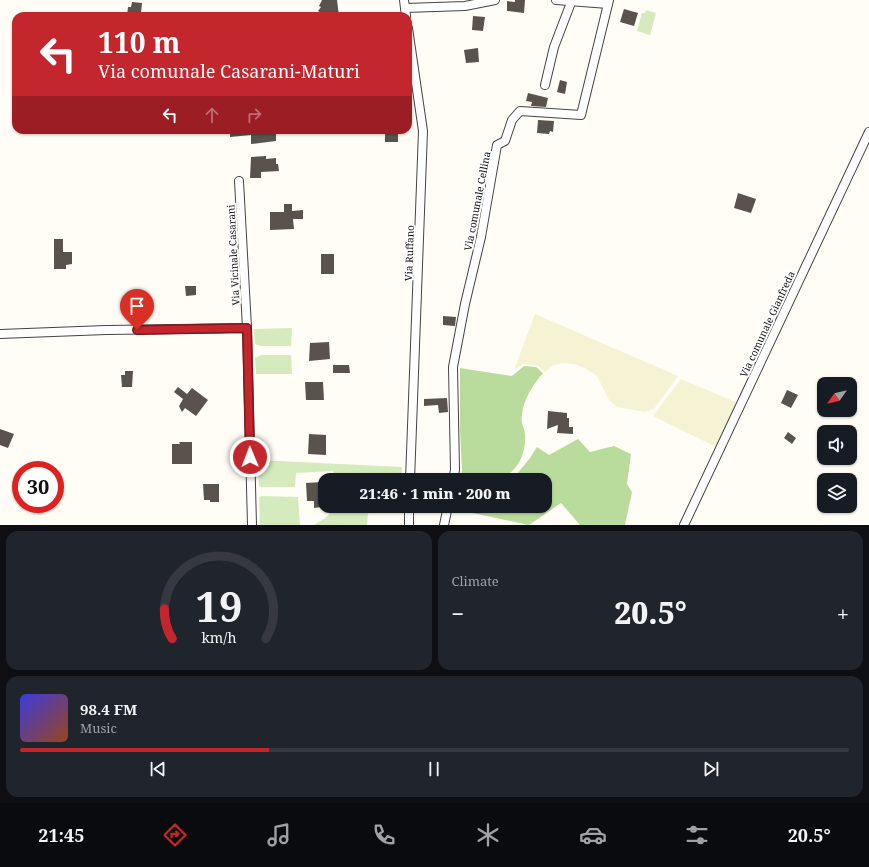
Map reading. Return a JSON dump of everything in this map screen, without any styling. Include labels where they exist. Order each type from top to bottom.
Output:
[{"type":"street","points":[[405,8],[465,6],[495,0]]},
{"type":"street","points":[[556,0],[608,2]]},
{"type":"street","points":[[545,85],[554,47],[572,1]]},
{"type":"street","name":"Via comunale Cellina","points":[[454,473],[453,367],[465,304],[481,237],[498,145],[505,141],[512,120],[520,112],[581,115],[608,2]]},
{"type":"street","name":"Via Ruffano","points":[[410,473],[422,131],[412,57]]},
{"type":"street","name":"Via comunale Gianfreda","points":[[684,525],[869,132]]},
{"type":"street","name":"Via Vicinale Casarani","points":[[239,181],[247,328],[252,525]]},
{"type":"street","points":[[0,334],[106,330],[247,328]]},
{"type":"street","points":[[409,513],[409,525]]},
{"type":"street","points":[[444,525],[447,513]]},
{"type":"shaded area","points":[[535,314],[678,376],[654,409],[645,412],[617,407],[609,400],[597,376],[585,368],[574,364],[562,363],[552,366],[545,372],[538,366],[523,364],[514,370]]},
{"type":"shaded area","points":[[681,379],[738,403],[716,447],[653,416]]},
{"type":"green space","points":[[646,10],[656,13],[650,35],[637,31],[642,13],[645,13]]},
{"type":"green space","points":[[292,328],[291,346],[261,346],[255,344],[254,329]]},
{"type":"green space","points":[[261,355],[291,355],[292,374],[256,374],[255,358]]},
{"type":"green space","points":[[524,366],[536,367],[543,373],[530,392],[523,408],[522,420],[525,432],[525,442],[520,462],[510,473],[462,473],[460,368],[512,376]]},
{"type":"green space","points":[[578,439],[590,452],[614,446],[631,454],[627,484],[632,492],[625,525],[580,525],[561,503],[552,509],[552,473],[518,473],[537,447],[549,455]]},
{"type":"green space","points":[[258,460],[402,467],[402,473],[333,473],[333,471],[296,473],[295,487],[259,486]]},
{"type":"green space","points":[[259,497],[298,497],[300,525],[260,525]]},
{"type":"green space","points":[[330,513],[368,513],[367,525],[314,525]]},
{"type":"green space","points":[[473,513],[546,513],[529,525]]},
{"type":"building","points":[[322,0],[337,0],[338,12],[320,12],[318,11],[321,7],[319,6]]},
{"type":"building","points":[[515,0],[525,0],[524,13],[507,11],[507,1],[515,2]]},
{"type":"building","points":[[132,2],[142,3],[141,12],[127,12],[128,7],[131,7]]},
{"type":"building","points":[[624,9],[638,13],[634,26],[620,22]]},
{"type":"building","points":[[473,16],[485,17],[483,31],[472,30]]},
{"type":"building","points":[[478,48],[479,62],[466,63],[464,50]]},
{"type":"building","points":[[560,80],[567,82],[565,94],[557,92]]},
{"type":"building","points":[[528,93],[548,98],[546,107],[531,106],[532,102],[526,101]]},
{"type":"building","points":[[538,120],[554,121],[553,132],[550,131],[549,134],[537,133]]},
{"type":"building","points":[[230,134],[276,134],[276,141],[251,144],[251,135],[230,137]]},
{"type":"building","points":[[385,134],[398,134],[398,142],[385,142]]},
{"type":"building","points":[[266,156],[266,159],[276,158],[276,164],[278,164],[279,171],[261,172],[261,178],[250,178],[251,157]]},
{"type":"building","points":[[738,193],[756,199],[751,213],[734,208]]},
{"type":"building","points":[[284,204],[292,204],[292,211],[303,210],[303,219],[293,219],[294,229],[270,230],[270,212],[284,212]]},
{"type":"building","points":[[54,239],[63,239],[63,252],[72,252],[72,264],[66,265],[66,269],[54,269]]},
{"type":"building","points":[[321,254],[334,254],[334,274],[321,274]]},
{"type":"building","points":[[185,286],[196,286],[196,295],[186,296]]},
{"type":"building","points":[[145,299],[146,313],[130,314],[130,303],[135,303],[135,300]]},
{"type":"building","points":[[443,316],[456,317],[455,326],[443,325]]},
{"type":"building","points":[[329,342],[330,359],[309,361],[310,343]]},
{"type":"building","points":[[333,365],[349,365],[350,373],[333,373]]},
{"type":"building","points":[[125,371],[133,371],[132,387],[122,387],[121,375],[125,375]]},
{"type":"building","points":[[305,382],[323,382],[324,400],[306,400]]},
{"type":"building","points":[[178,387],[187,394],[192,388],[208,400],[196,416],[185,408],[182,412],[179,406],[183,399],[174,392]]},
{"type":"building","points":[[787,390],[798,395],[791,408],[781,403]]},
{"type":"building","points":[[447,398],[448,412],[439,413],[438,405],[424,406],[424,399]]},
{"type":"building","points":[[548,411],[567,413],[567,418],[569,418],[569,427],[573,427],[573,434],[557,433],[558,425],[547,429]]},
{"type":"building","points":[[0,429],[14,434],[8,448],[0,445]]},
{"type":"building","points":[[788,432],[796,438],[792,444],[784,438]]},
{"type":"building","points":[[309,434],[326,435],[326,455],[308,454]]},
{"type":"building","points":[[179,442],[192,442],[192,464],[172,464],[172,444],[180,444]]},
{"type":"building","points":[[318,482],[318,508],[314,508],[314,501],[307,501],[306,483]]},
{"type":"building","points":[[203,484],[219,484],[219,502],[204,500]]},
{"type":"route","points":[[137,330],[247,328],[250,457]]}]
